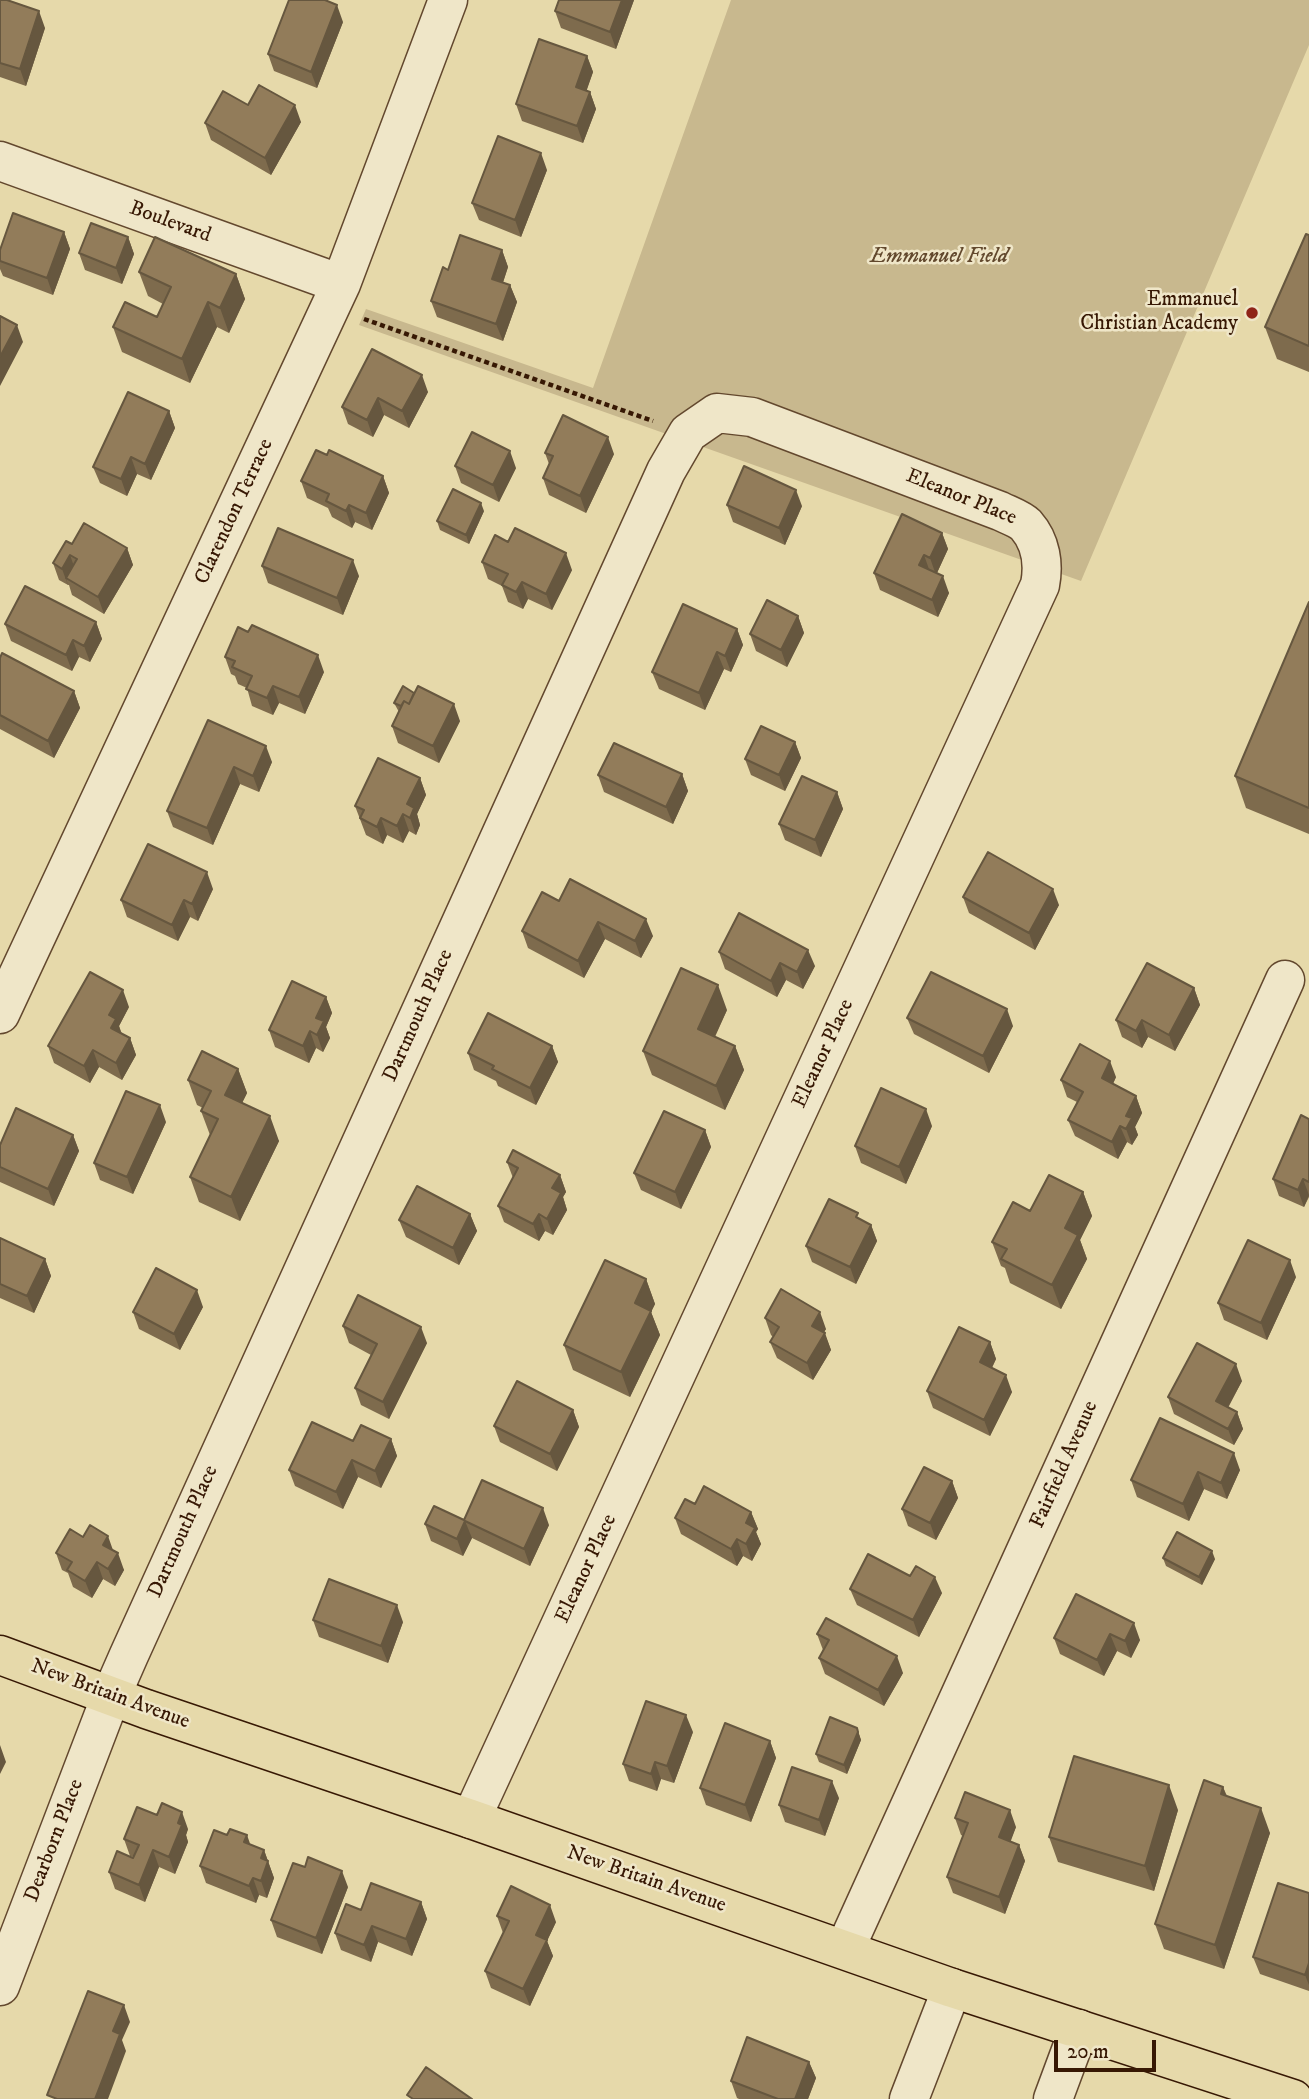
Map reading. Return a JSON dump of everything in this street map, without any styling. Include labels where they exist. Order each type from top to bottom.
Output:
[{"type":"main road","name":"New Britain Avenue","points":[[0,1655],[952,1988],[1293,2099]]},
{"type":"street","name":"Clarendon Terrace","points":[[0,1014],[335,295],[448,0]]},
{"type":"street","name":"Boulevard","points":[[0,161],[335,295]]},
{"type":"street","name":"Dartmouth Place","points":[[111,1696],[666,471],[688,433],[717,413],[752,417],[784,428]]},
{"type":"street","name":"Eleanor Place","points":[[471,1819],[1040,584],[1044,566],[1040,549],[1025,524],[1000,511],[784,428]]},
{"type":"street","name":"Fairfield Avenue","points":[[845,1949],[1285,980]]},
{"type":"street","name":"Dearborn Place","points":[[0,1986],[111,1696]]},
{"type":"street","points":[[909,2099],[952,1988]]},
{"type":"street","points":[[1053,2099],[1079,2029]]},
{"type":"path","points":[[335,295],[688,433]]},
{"type":"green space","name":"Emmanuel Field","points":[[731,0],[1309,0],[1309,45],[1081,581],[359,325],[366,309],[593,388]]},
{"type":"building","points":[[0,0],[39,11],[20,69],[0,63]]},
{"type":"building","points":[[289,0],[325,0],[337,5],[311,72],[268,54]]},
{"type":"building","points":[[559,0],[622,0],[610,32],[555,11]]},
{"type":"building","points":[[539,39],[587,56],[576,87],[590,92],[577,126],[516,104]]},
{"type":"building","points":[[259,85],[295,105],[265,158],[205,123],[223,91],[248,105]]},
{"type":"building","points":[[498,136],[541,153],[515,220],[472,203]]},
{"type":"building","points":[[13,213],[64,232],[47,278],[0,261],[0,250]]},
{"type":"building","points":[[91,223],[128,237],[116,268],[79,253]]},
{"type":"building","points":[[1306,234],[1309,235],[1309,346],[1265,327]]},
{"type":"building","points":[[460,235],[502,250],[492,279],[510,285],[496,324],[431,301],[443,267],[448,270]]},
{"type":"building","points":[[155,237],[236,274],[220,308],[208,302],[182,359],[113,327],[125,302],[157,317],[171,287],[139,272]]},
{"type":"building","points":[[0,316],[17,325],[0,357]]},
{"type":"building","points":[[372,349],[422,375],[402,411],[378,398],[367,420],[342,407]]},
{"type":"building","points":[[128,392],[169,411],[145,464],[131,457],[121,479],[93,467]]},
{"type":"building","points":[[563,415],[608,437],[580,496],[543,478],[553,456],[545,453]]},
{"type":"building","points":[[472,432],[510,451],[493,485],[455,466]]},
{"type":"building","points":[[316,450],[327,455],[329,450],[383,476],[366,513],[349,505],[346,511],[326,501],[329,494],[301,481]]},
{"type":"building","points":[[744,466],[796,490],[779,528],[727,505]]},
{"type":"building","points":[[453,489],[481,503],[466,535],[437,521]]},
{"type":"building","points":[[902,514],[942,533],[930,558],[924,555],[919,565],[943,576],[932,600],[874,573]]},
{"type":"building","points":[[84,523],[127,548],[98,597],[66,578],[77,559],[70,555],[62,569],[53,563],[66,541],[72,544]]},
{"type":"building","points":[[278,528],[353,560],[337,598],[262,566]]},
{"type":"building","points":[[515,528],[566,553],[546,594],[522,582],[516,592],[502,585],[508,574],[482,562],[495,535],[508,542]]},
{"type":"building","points":[[25,586],[96,622],[84,646],[73,640],[66,655],[5,624]]},
{"type":"building","points":[[767,600],[798,616],[781,650],[750,634]]},
{"type":"building","points":[[1309,602],[1309,808],[1235,776]]},
{"type":"building","points":[[683,604],[737,629],[725,656],[717,652],[699,693],[652,672]]},
{"type":"building","points":[[252,625],[318,655],[299,697],[273,686],[267,698],[246,689],[252,676],[232,667],[235,661],[225,657],[238,627],[248,632]]},
{"type":"building","points":[[2,653],[74,691],[48,741],[0,715]]},
{"type":"building","points":[[403,686],[414,693],[409,704],[404,701],[401,706],[394,703]]},
{"type":"building","points":[[418,686],[454,704],[433,746],[392,726],[404,701],[409,704]]},
{"type":"building","points":[[208,720],[266,746],[253,776],[234,767],[207,828],[167,811]]},
{"type":"building","points":[[761,726],[795,742],[779,775],[745,759]]},
{"type":"building","points":[[614,743],[682,774],[666,807],[598,775]]},
{"type":"building","points":[[378,758],[420,778],[407,804],[414,808],[410,818],[403,814],[397,826],[381,818],[377,827],[360,818],[364,810],[355,806]]},
{"type":"building","points":[[802,776],[837,792],[815,840],[779,824]]},
{"type":"building","points":[[148,844],[207,872],[192,904],[184,900],[172,925],[121,900]]},
{"type":"building","points":[[988,852],[1053,889],[1029,933],[963,897]]},
{"type":"building","points":[[570,879],[646,919],[635,941],[598,922],[578,961],[522,931],[542,892],[559,901]]},
{"type":"building","points":[[739,913],[808,950],[797,972],[780,963],[771,981],[719,952]]},
{"type":"building","points":[[1147,963],[1194,988],[1169,1035],[1142,1020],[1136,1031],[1116,1020]]},
{"type":"building","points":[[681,968],[718,985],[698,1029],[735,1046],[716,1086],[643,1051]]},
{"type":"building","points":[[90,972],[123,990],[109,1015],[116,1019],[111,1028],[130,1038],[116,1063],[93,1050],[84,1066],[48,1046]]},
{"type":"building","points":[[931,972],[1007,1009],[983,1056],[907,1018]]},
{"type":"building","points":[[292,981],[326,997],[316,1018],[324,1021],[317,1035],[310,1031],[303,1046],[269,1030]]},
{"type":"building","points":[[488,1013],[552,1046],[530,1088],[492,1069],[494,1066],[468,1053]]},
{"type":"building","points":[[1080,1044],[1110,1061],[1102,1078],[1136,1096],[1126,1116],[1132,1118],[1126,1129],[1120,1126],[1112,1142],[1068,1120],[1083,1092],[1061,1080]]},
{"type":"building","points":[[202,1051],[238,1069],[225,1095],[270,1116],[231,1197],[190,1177],[218,1119],[201,1111],[211,1091],[188,1080]]},
{"type":"building","points":[[881,1088],[926,1109],[899,1167],[855,1146]]},
{"type":"building","points":[[126,1091],[160,1105],[127,1177],[94,1163]]},
{"type":"building","points":[[16,1108],[73,1135],[48,1189],[0,1167],[0,1145]]},
{"type":"building","points":[[664,1111],[705,1130],[675,1192],[634,1173]]},
{"type":"building","points":[[1301,1115],[1309,1119],[1309,1182],[1303,1179],[1298,1190],[1273,1179]]},
{"type":"building","points":[[513,1150],[560,1175],[552,1188],[561,1193],[547,1219],[539,1214],[533,1224],[498,1206],[518,1168],[507,1162]]},
{"type":"building","points":[[1049,1175],[1083,1192],[1065,1228],[1078,1235],[1052,1285],[1001,1259],[1007,1249],[992,1242],[1013,1202],[1030,1211]]},
{"type":"building","points":[[417,1186],[470,1214],[453,1248],[399,1220]]},
{"type":"building","points":[[829,1199],[858,1213],[856,1217],[871,1225],[850,1267],[806,1246]]},
{"type":"building","points":[[0,1238],[45,1259],[27,1296],[0,1284]]},
{"type":"building","points":[[1248,1240],[1290,1260],[1261,1323],[1218,1303]]},
{"type":"building","points":[[605,1260],[646,1279],[635,1303],[651,1311],[621,1372],[564,1345]]},
{"type":"building","points":[[156,1268],[197,1290],[174,1334],[133,1312]]},
{"type":"building","points":[[781,1289],[820,1312],[812,1326],[825,1333],[807,1363],[770,1342],[779,1327],[765,1318]]},
{"type":"building","points":[[358,1295],[421,1327],[383,1402],[355,1388],[377,1344],[343,1326]]},
{"type":"building","points":[[959,1327],[990,1342],[980,1362],[1006,1375],[984,1420],[927,1391]]},
{"type":"building","points":[[1197,1343],[1236,1364],[1216,1401],[1237,1412],[1228,1429],[1168,1397]]},
{"type":"building","points":[[517,1381],[573,1410],[550,1454],[494,1426]]},
{"type":"building","points":[[1160,1418],[1234,1453],[1221,1483],[1198,1472],[1183,1504],[1131,1480]]},
{"type":"building","points":[[312,1422],[353,1441],[361,1425],[391,1439],[375,1471],[352,1460],[336,1492],[289,1470]]},
{"type":"building","points":[[924,1467],[952,1481],[930,1523],[902,1509]]},
{"type":"building","points":[[482,1480],[543,1508],[524,1549],[465,1521],[457,1539],[425,1524],[434,1506],[464,1520]]},
{"type":"building","points":[[704,1486],[751,1512],[746,1523],[755,1528],[746,1544],[737,1539],[731,1549],[675,1518],[685,1499],[695,1504]]},
{"type":"building","points":[[90,1525],[108,1536],[103,1545],[118,1553],[108,1569],[97,1562],[85,1581],[67,1570],[72,1562],[56,1553],[70,1529],[83,1537]]},
{"type":"building","points":[[1177,1532],[1212,1551],[1199,1577],[1163,1558]]},
{"type":"building","points":[[868,1554],[910,1576],[916,1566],[935,1577],[913,1620],[850,1589]]},
{"type":"building","points":[[329,1579],[397,1605],[381,1646],[313,1620]]},
{"type":"building","points":[[1076,1594],[1134,1623],[1125,1641],[1110,1634],[1097,1660],[1054,1638]]},
{"type":"building","points":[[826,1618],[897,1656],[878,1690],[819,1658],[829,1640],[817,1634]]},
{"type":"building","points":[[646,1701],[686,1715],[667,1766],[655,1762],[651,1774],[623,1764]]},
{"type":"building","points":[[830,1717],[857,1728],[858,1732],[844,1765],[816,1754]]},
{"type":"building","points":[[725,1723],[770,1741],[745,1805],[700,1788]]},
{"type":"building","points":[[1074,1756],[1169,1785],[1145,1866],[1049,1837]]},
{"type":"building","points":[[792,1767],[832,1781],[819,1820],[779,1805]]},
{"type":"building","points":[[1204,1780],[1223,1787],[1221,1794],[1261,1808],[1215,1945],[1155,1924]]},
{"type":"building","points":[[965,1792],[1010,1810],[999,1837],[1019,1845],[999,1897],[947,1877],[968,1823],[955,1818]]},
{"type":"building","points":[[162,1803],[182,1812],[178,1823],[182,1825],[169,1857],[153,1850],[139,1885],[109,1872],[117,1851],[133,1858],[139,1845],[124,1839],[137,1807],[157,1815]]},
{"type":"building","points":[[230,1829],[247,1835],[244,1842],[264,1850],[261,1858],[268,1861],[261,1881],[253,1878],[249,1886],[200,1866],[214,1830],[227,1835]]},
{"type":"building","points":[[308,1857],[342,1871],[316,1938],[271,1920],[293,1863],[305,1867]]},
{"type":"building","points":[[371,1883],[421,1902],[406,1939],[372,1926],[364,1945],[335,1933],[346,1904],[361,1910]]},
{"type":"building","points":[[1278,1883],[1309,1893],[1309,1963],[1305,1975],[1253,1957]]},
{"type":"building","points":[[511,1886],[550,1905],[536,1935],[547,1940],[523,1989],[485,1971],[509,1921],[497,1916]]},
{"type":"building","points":[[88,1991],[124,2005],[113,2031],[120,2034],[95,2099],[57,2099],[47,2095]]},
{"type":"building","points":[[747,2037],[809,2062],[795,2099],[778,2099],[731,2081]]},
{"type":"building","points":[[426,2067],[472,2099],[413,2099],[407,2095]]},
{"type":"place","name":"Emmanuel Christian Academy","points":[[1252,313]]}]
